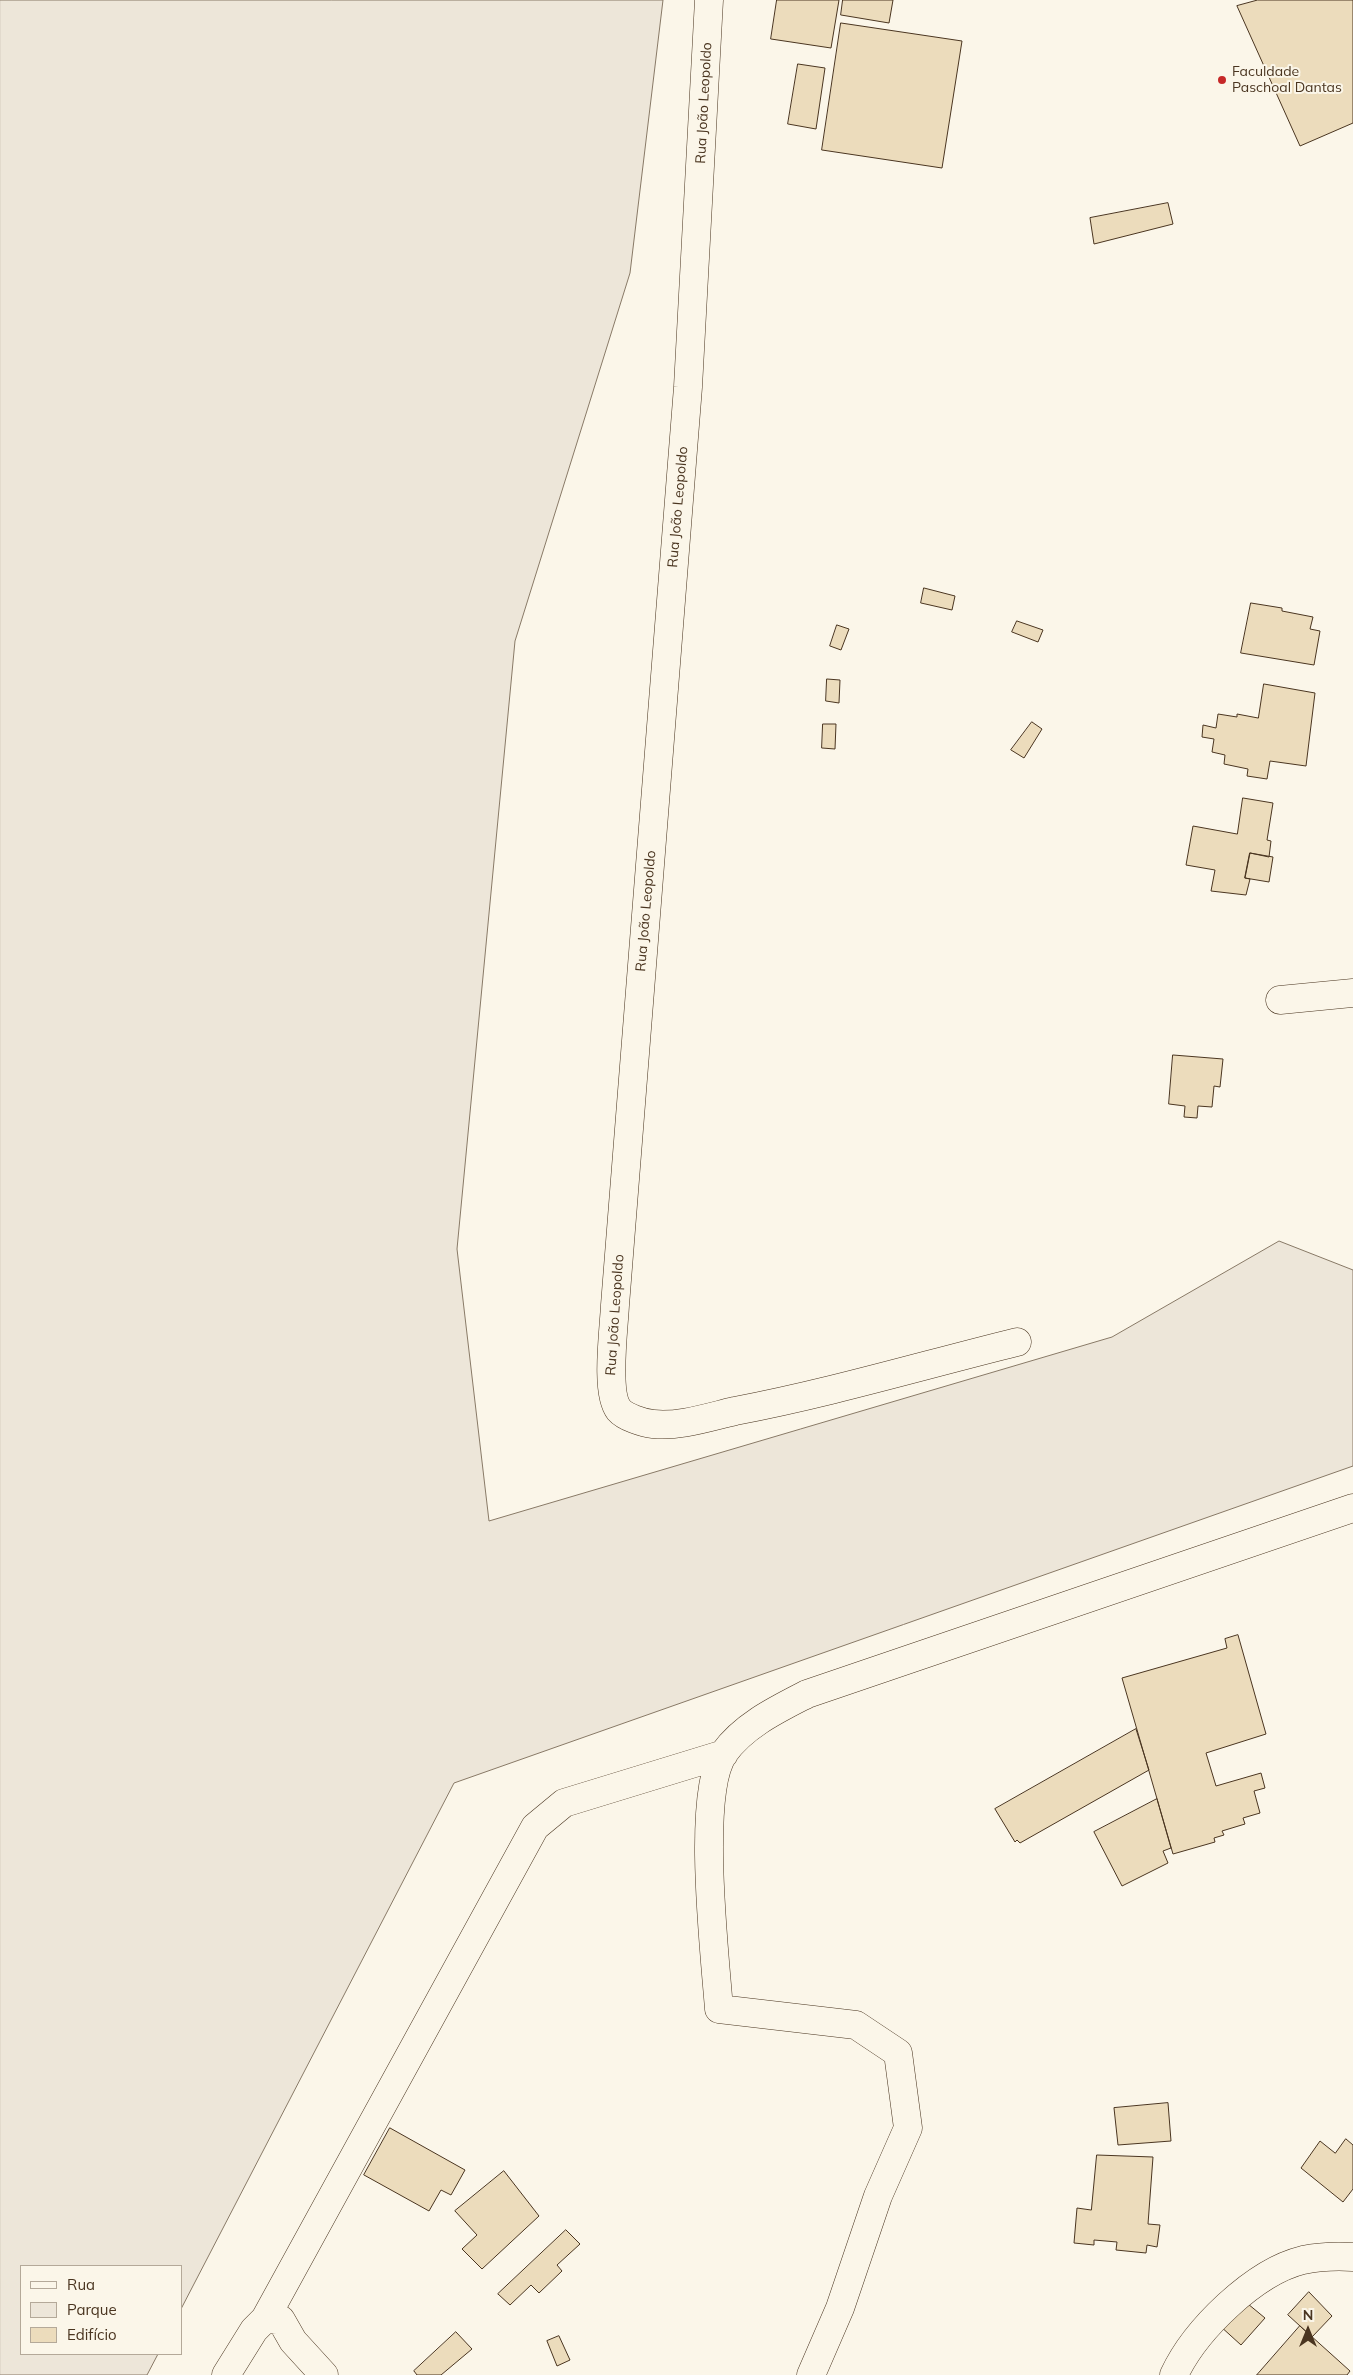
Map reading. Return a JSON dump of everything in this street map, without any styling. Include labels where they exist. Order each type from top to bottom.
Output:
[{"type":"street","name":"Rua João Leopoldo","points":[[710,0],[688,387],[615,1305],[611,1382],[614,1399],[619,1410],[635,1419],[652,1424],[675,1423],[768,1405],[1017,1342]]},
{"type":"street","points":[[1280,1000],[1353,993]]},
{"type":"street","points":[[811,2375],[840,2308],[878,2196],[908,2128],[898,2053],[856,2026],[719,2009],[709,1859],[712,1783],[724,1754],[748,1729],[775,1710],[807,1694],[1353,1508]]},
{"type":"street","points":[[226,2375],[254,2330],[265,2319],[535,1827],[564,1803],[724,1754]]},
{"type":"street","points":[[1174,2375],[1206,2327],[1252,2287],[1271,2274],[1303,2260],[1353,2257]]},
{"type":"street","points":[[265,2319],[281,2320],[293,2341],[324,2375]]},
{"type":"green space","points":[[0,0],[663,0],[630,273],[515,641],[457,1249],[489,1521],[1112,1337],[1279,1241],[1353,1270],[1353,1466],[454,1783],[182,2307],[182,2265],[20,2265],[20,2355],[157,2355],[147,2375],[0,2375]]},
{"type":"building","points":[[777,0],[839,0],[831,48],[771,39]]},
{"type":"building","points":[[843,0],[893,0],[889,23],[841,15]]},
{"type":"building","points":[[1258,0],[1353,0],[1353,123],[1300,146],[1237,6]]},
{"type":"building","points":[[841,23],[962,41],[942,168],[822,150]]},
{"type":"building","points":[[798,64],[825,68],[816,129],[788,124]]},
{"type":"building","points":[[1168,203],[1173,224],[1094,244],[1090,218]]},
{"type":"building","points":[[924,588],[955,596],[952,610],[921,603]]},
{"type":"building","points":[[1251,603],[1282,608],[1282,611],[1313,617],[1310,629],[1320,631],[1314,665],[1241,653]]},
{"type":"building","points":[[1017,621],[1043,630],[1038,642],[1012,632]]},
{"type":"building","points":[[837,625],[849,629],[841,650],[830,646]]},
{"type":"building","points":[[827,679],[840,680],[839,703],[826,701]]},
{"type":"building","points":[[1264,684],[1315,693],[1306,766],[1270,761],[1267,779],[1247,776],[1248,769],[1224,764],[1225,755],[1212,752],[1214,739],[1202,737],[1203,725],[1216,728],[1218,714],[1237,717],[1237,714],[1258,718]]},
{"type":"building","points":[[1032,722],[1042,729],[1024,758],[1011,750]]},
{"type":"building","points":[[823,724],[836,724],[835,749],[822,748]]},
{"type":"building","points":[[1243,798],[1273,803],[1267,840],[1271,841],[1269,857],[1250,853],[1245,878],[1250,879],[1246,895],[1211,891],[1215,870],[1186,865],[1193,826],[1237,834]]},
{"type":"building","points":[[1250,853],[1273,857],[1269,882],[1245,878]]},
{"type":"building","points":[[1173,1055],[1223,1059],[1220,1087],[1214,1086],[1212,1107],[1198,1106],[1197,1118],[1184,1117],[1185,1106],[1169,1104]]},
{"type":"building","points":[[1238,1635],[1266,1734],[1206,1753],[1216,1786],[1261,1773],[1265,1788],[1254,1791],[1260,1813],[1243,1818],[1245,1824],[1222,1831],[1224,1835],[1214,1838],[1215,1842],[1173,1854],[1122,1678],[1227,1648],[1225,1639]]},
{"type":"building","points":[[1136,1729],[1149,1770],[1020,1843],[1017,1840],[1015,1842],[995,1809]]},
{"type":"building","points":[[1157,1799],[1171,1848],[1163,1851],[1168,1863],[1122,1886],[1094,1832]]},
{"type":"building","points":[[1168,2103],[1171,2141],[1118,2145],[1114,2108]]},
{"type":"building","points":[[390,2128],[465,2170],[451,2195],[441,2190],[429,2211],[364,2175]]},
{"type":"building","points":[[1346,2139],[1353,2145],[1353,2189],[1343,2202],[1301,2168],[1320,2141],[1335,2153]]},
{"type":"building","points":[[1097,2155],[1153,2157],[1148,2224],[1160,2225],[1157,2247],[1147,2245],[1146,2253],[1116,2250],[1117,2242],[1094,2240],[1094,2245],[1074,2243],[1077,2208],[1091,2210]]},
{"type":"building","points":[[504,2171],[539,2216],[482,2269],[462,2249],[477,2235],[455,2211]]},
{"type":"building","points":[[566,2230],[580,2244],[557,2265],[562,2271],[539,2293],[531,2285],[510,2305],[498,2294]]},
{"type":"building","points":[[1309,2292],[1332,2316],[1312,2337],[1288,2315]]},
{"type":"building","points":[[1242,2299],[1265,2318],[1241,2345],[1219,2325]]},
{"type":"building","points":[[1300,2326],[1350,2371],[1347,2375],[1257,2375]]},
{"type":"building","points":[[456,2332],[472,2349],[441,2375],[417,2375],[414,2371]]},
{"type":"building","points":[[559,2336],[570,2360],[557,2366],[547,2341]]},
{"type":"place","name":"Faculdade Paschoal Dantas","points":[[1222,80]]}]
